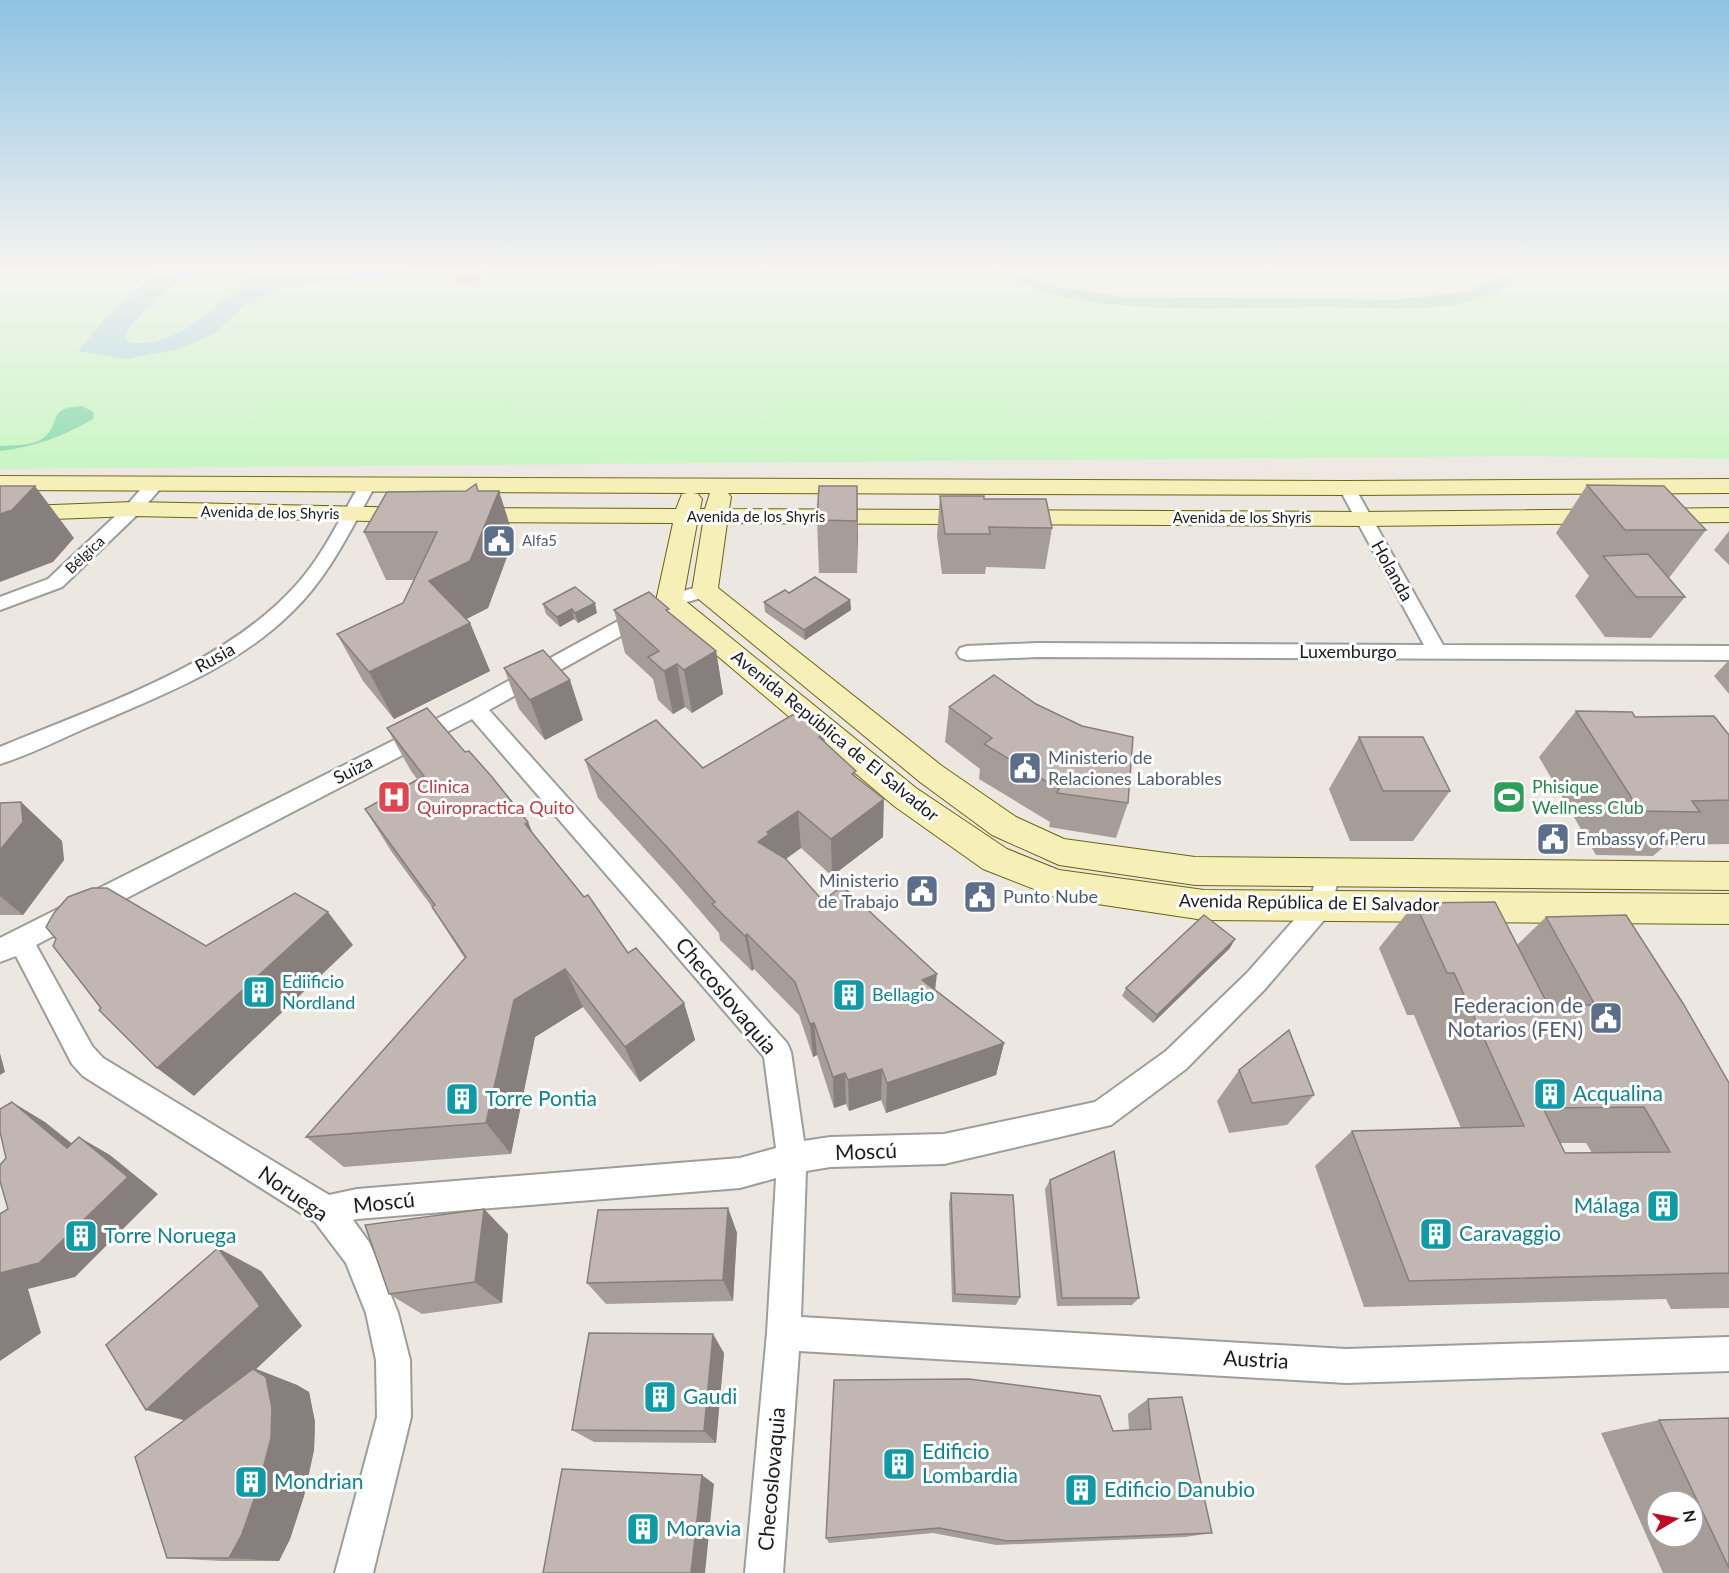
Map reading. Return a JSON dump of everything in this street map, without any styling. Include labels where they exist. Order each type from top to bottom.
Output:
[{"type":"main road","name":"Avenida de los Shyris","points":[[0,483],[720,487],[1729,486]]},
{"type":"main road","points":[[669,601],[693,486]]},
{"type":"main road","points":[[705,591],[720,487]]},
{"type":"main road","name":"Avenida de los Shyris","points":[[0,514],[134,510],[352,515],[1363,519],[1729,515]]},
{"type":"main road","name":"Avenida República de El Salvador","points":[[705,591],[931,774],[1004,826],[1059,852],[1195,871],[1729,876]]},
{"type":"main road","name":"Avenida República de El Salvador","points":[[669,601],[905,797],[995,859],[1057,884],[1204,905],[1729,909]]},
{"type":"street","name":"Rusia","points":[[0,756],[178,679],[229,653],[263,627],[304,588],[352,515],[368,484]]},
{"type":"street","name":"Bélgica","points":[[0,604],[55,583],[134,510],[154,485]]},
{"type":"street","name":"Holanda","points":[[1347,488],[1438,653]]},
{"type":"street","name":"Suiza","points":[[10,946],[475,708],[669,601],[705,591]]},
{"type":"street","name":"Luxemburgo","points":[[967,653],[1037,650],[1729,653]]},
{"type":"street","name":"Checoslovaquia","points":[[475,708],[777,1052],[792,1158],[784,1333],[764,1573]]},
{"type":"street","points":[[1321,906],[1328,872]]},
{"type":"street","name":"Moscú","points":[[326,1211],[357,1204],[740,1173],[792,1158],[830,1152],[944,1149],[1101,1115],[1176,1060],[1256,981],[1321,906]]},
{"type":"street","points":[[1580,908],[1597,938]]},
{"type":"street","name":"Noruega","points":[[10,946],[82,1055],[93,1067],[326,1211],[357,1253],[382,1313],[393,1360],[394,1417],[354,1573]]},
{"type":"street","name":"Austria","points":[[784,1333],[1347,1366],[1729,1354]]},
{"type":"green space","points":[[0,344],[1729,344],[1729,459],[1521,456],[0,469]]},
{"type":"green space","points":[[82,406],[94,412],[93,419],[48,440],[0,451],[0,446],[27,444],[42,439],[52,427],[58,413],[70,407]]},
{"type":"water","points":[[84,344],[190,344],[179,349],[126,359],[78,351]]},
{"type":"building","points":[[476,484],[478,491],[499,491],[470,561],[429,581],[470,623],[369,672],[337,634],[403,603],[437,532],[364,532],[387,492],[466,491]]},
{"type":"building","points":[[1587,485],[1664,486],[1706,530],[1625,530]]},
{"type":"building","points":[[0,486],[35,486],[12,510],[0,514]]},
{"type":"building","points":[[819,486],[857,486],[857,521],[817,520]]},
{"type":"building","points":[[940,496],[1046,499],[1052,528],[989,527],[990,534],[945,534]]},
{"type":"building","points":[[1648,554],[1685,597],[1636,597],[1603,556]]},
{"type":"building","points":[[815,577],[850,600],[804,630],[764,602],[785,590],[789,593]]},
{"type":"building","points":[[575,587],[595,603],[575,613],[572,609],[557,617],[543,604]]},
{"type":"building","points":[[649,592],[669,609],[666,610],[716,651],[684,670],[677,664],[664,671],[648,657],[659,651],[614,610]]},
{"type":"building","points":[[543,650],[570,680],[530,700],[504,668]]},
{"type":"building","points":[[994,675],[1036,704],[1082,726],[1133,737],[1128,803],[1057,793],[1059,789],[984,744],[992,738],[949,707]]},
{"type":"building","points":[[427,708],[465,752],[469,751],[492,777],[528,822],[525,824],[584,897],[588,895],[628,953],[636,948],[684,1003],[625,1047],[565,969],[514,1000],[486,1123],[306,1137],[466,957],[432,907],[435,905],[365,809],[424,776],[387,728]]},
{"type":"building","points":[[799,711],[824,733],[819,737],[856,771],[852,774],[884,799],[831,839],[798,811],[767,832],[769,834],[758,842],[786,859],[823,901],[842,886],[937,974],[922,980],[1004,1043],[887,1083],[882,1069],[848,1080],[845,1073],[833,1077],[814,1023],[810,1024],[795,982],[747,934],[745,936],[712,904],[715,902],[666,846],[585,760],[656,720],[703,768]]},
{"type":"building","points":[[1576,711],[1632,712],[1635,717],[1714,716],[1729,735],[1729,800],[1692,801],[1700,812],[1640,811]]},
{"type":"building","points":[[1359,737],[1423,737],[1450,791],[1383,791]]},
{"type":"building","points":[[21,802],[23,822],[0,850],[0,803]]},
{"type":"building","points":[[92,888],[107,888],[206,946],[295,893],[328,912],[157,1068],[99,1010],[101,1008],[53,946],[56,939],[46,927],[54,913],[68,897]]},
{"type":"building","points":[[1495,902],[1548,1005],[1595,1005],[1546,917],[1626,915],[1684,1005],[1729,1083],[1729,1273],[1409,1281],[1352,1131],[1524,1126],[1454,973],[1447,973],[1415,903]],"holes":[[[1644,1107],[1670,1152],[1565,1153],[1543,1108]]]},
{"type":"building","points":[[1204,915],[1235,939],[1157,1015],[1126,988]]},
{"type":"building","points":[[1289,1030],[1314,1095],[1252,1103],[1239,1070]]},
{"type":"building","points":[[12,1102],[67,1148],[79,1137],[128,1177],[39,1263],[0,1273],[0,1214],[8,1209],[0,1181],[0,1165],[6,1158],[0,1132],[0,1109]]},
{"type":"building","points":[[1114,1151],[1139,1298],[1062,1298],[1050,1180]]},
{"type":"building","points":[[951,1193],[1013,1195],[1020,1297],[955,1294]]},
{"type":"building","points":[[728,1208],[723,1280],[587,1283],[598,1210]]},
{"type":"building","points":[[484,1209],[475,1282],[389,1294],[365,1225]]},
{"type":"building","points":[[218,1248],[260,1306],[146,1410],[106,1345]]},
{"type":"building","name":"Gaudi","points":[[589,1333],[713,1334],[704,1431],[572,1430]]},
{"type":"building","points":[[253,1369],[266,1377],[272,1408],[271,1438],[258,1488],[242,1534],[229,1558],[167,1558],[135,1457]]},
{"type":"building","points":[[969,1379],[1100,1396],[1113,1431],[1151,1429],[1148,1399],[1182,1397],[1212,1533],[1007,1541],[939,1528],[826,1538],[834,1380]]},
{"type":"building","points":[[1729,1418],[1729,1568],[1705,1517],[1705,1489],[1692,1489],[1659,1420]]},
{"type":"building","name":"Moravia","points":[[562,1469],[702,1475],[691,1573],[543,1573]]},
{"type":"place","name":"Alfa5","points":[[499,541]]},
{"type":"place","name":"Ministerio de Relaciones Laborables","points":[[1025,768]]},
{"type":"place","name":"Clinica Quiropractica Quito","points":[[394,797]]},
{"type":"place","name":"Phisique Wellness Club","points":[[1509,797]]},
{"type":"place","name":"Embassy of Peru","points":[[1553,839]]},
{"type":"place","name":"Ministerio de Trabajo","points":[[922,891]]},
{"type":"place","name":"Punto Nube","points":[[980,897]]},
{"type":"place","name":"Ediificio Nordland","points":[[259,992]]},
{"type":"place","name":"Bellagio","points":[[849,995]]},
{"type":"place","name":"Federacion de Notarios (FEN)","points":[[1606,1018]]},
{"type":"place","name":"Acqualina","points":[[1550,1094]]},
{"type":"place","name":"Torre Pontia","points":[[462,1099]]},
{"type":"place","name":"Málaga","points":[[1663,1206]]},
{"type":"place","name":"Caravaggio","points":[[1436,1234]]},
{"type":"place","name":"Torre Noruega","points":[[81,1236]]},
{"type":"place","name":"Gaudi","points":[[660,1397]]},
{"type":"place","name":"Edificio Lombardia","points":[[899,1464]]},
{"type":"place","name":"Mondrian","points":[[251,1482]]},
{"type":"place","name":"Edificio Danubio","points":[[1081,1490]]},
{"type":"place","name":"Moravia","points":[[643,1529]]}]
